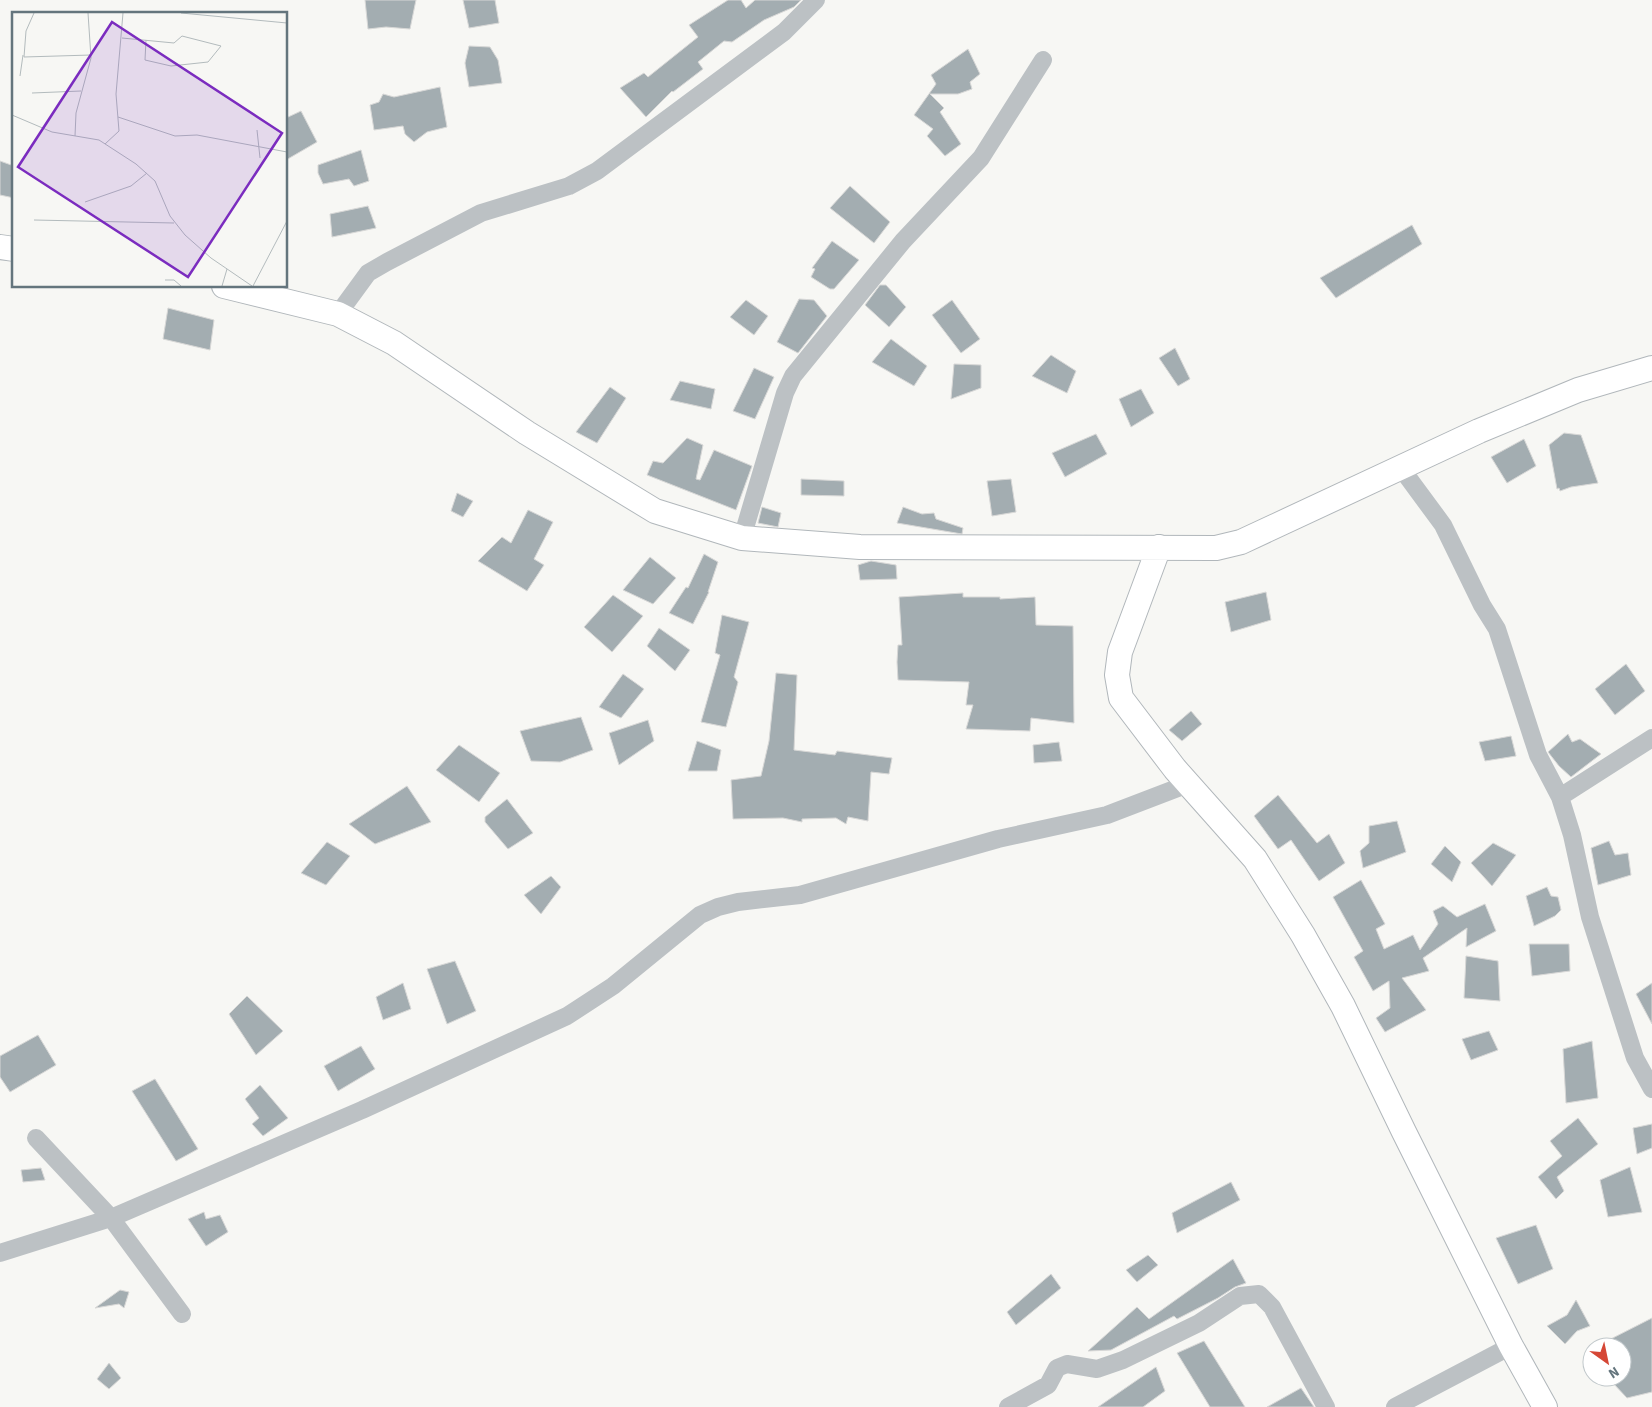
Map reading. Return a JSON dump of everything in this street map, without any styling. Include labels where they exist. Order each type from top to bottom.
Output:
[{"type":"street","points":[[338,314],[368,274],[387,262],[481,213],[569,186],[597,171],[784,32],[816,0]]},
{"type":"street","points":[[742,538],[785,393],[793,376],[904,241],[981,158],[1043,60]]},
{"type":"street","points":[[232,288],[338,314],[394,343],[527,433],[655,511],[742,538],[860,547],[1216,548],[1241,542],[1479,431],[1578,390],[1652,368]]},
{"type":"street","points":[[1401,468],[1443,525],[1482,605],[1497,629],[1538,755],[1560,797],[1572,835],[1590,917],[1635,1058],[1652,1088]]},
{"type":"street","points":[[1159,547],[1120,652],[1117,675],[1121,698],[1188,784],[1255,859],[1303,935],[1343,1006],[1408,1141],[1511,1346],[1545,1407]]},
{"type":"street","points":[[1560,797],[1652,738]]},
{"type":"street","points":[[0,1253],[111,1218],[362,1110],[567,1016],[613,986],[700,915],[718,907],[738,902],[800,895],[998,839],[1107,815],[1188,784]]},
{"type":"street","points":[[36,1138],[111,1218],[182,1314]]},
{"type":"street","points":[[1008,1407],[1048,1385],[1057,1368],[1068,1364],[1097,1369],[1123,1360],[1199,1323],[1240,1296],[1259,1294],[1272,1307],[1326,1407]]},
{"type":"street","points":[[1395,1407],[1511,1346]]},
{"type":"building","points":[[365,0],[416,0],[410,29],[386,27],[368,29]]},
{"type":"building","points":[[463,0],[495,0],[499,23],[469,28]]},
{"type":"building","points":[[728,0],[741,0],[746,8],[755,0],[801,0],[794,7],[764,20],[732,42],[724,41],[698,62],[703,69],[672,91],[646,117],[620,88],[644,73],[648,77],[698,37],[689,25]]},
{"type":"building","points":[[469,46],[490,47],[498,60],[502,83],[469,87],[465,63]]},
{"type":"building","points":[[968,49],[980,74],[970,82],[972,89],[958,94],[930,94],[944,108],[940,112],[961,144],[945,156],[927,136],[933,129],[914,115],[936,84],[931,75]]},
{"type":"building","points":[[440,87],[447,127],[427,132],[414,142],[405,134],[403,126],[374,130],[370,105],[379,102],[383,94],[394,97]]},
{"type":"building","points":[[301,111],[317,142],[288,159],[288,117]]},
{"type":"building","points":[[361,150],[369,181],[354,186],[349,179],[323,184],[318,173],[318,165]]},
{"type":"building","points":[[0,161],[12,165],[12,198],[0,195]]},
{"type":"building","points":[[850,186],[890,222],[874,243],[830,208]]},
{"type":"building","points":[[368,206],[376,228],[332,237],[330,214]]},
{"type":"building","points":[[1412,225],[1422,244],[1336,298],[1320,278]]},
{"type":"building","points":[[832,241],[859,260],[834,289],[830,289],[811,277],[815,269],[812,268]]},
{"type":"building","points":[[880,285],[886,285],[906,307],[889,327],[865,305]]},
{"type":"building","points":[[799,299],[814,300],[827,316],[798,353],[777,342]]},
{"type":"building","points":[[746,300],[768,316],[754,335],[730,317]]},
{"type":"building","points":[[952,300],[980,339],[961,353],[932,315]]},
{"type":"building","points":[[168,308],[214,320],[210,350],[163,339]]},
{"type":"building","points":[[891,339],[927,366],[914,386],[872,362]]},
{"type":"building","points":[[1175,348],[1190,379],[1178,386],[1159,358]]},
{"type":"building","points":[[1051,355],[1076,371],[1067,393],[1032,376]]},
{"type":"building","points":[[954,364],[981,365],[981,388],[951,399]]},
{"type":"building","points":[[754,368],[774,377],[755,419],[733,411]]},
{"type":"building","points":[[680,381],[715,389],[711,409],[670,400]]},
{"type":"building","points":[[610,387],[626,398],[597,443],[576,432]]},
{"type":"building","points":[[1141,389],[1154,413],[1131,427],[1119,399]]},
{"type":"building","points":[[1564,433],[1581,435],[1598,483],[1571,487],[1560,491],[1559,488],[1557,489],[1549,445]]},
{"type":"building","points":[[1096,434],[1107,454],[1065,477],[1052,453]]},
{"type":"building","points":[[687,438],[703,445],[696,479],[700,480],[714,450],[752,466],[736,510],[647,475],[653,461],[663,463]]},
{"type":"building","points":[[1524,439],[1536,466],[1507,483],[1491,457]]},
{"type":"building","points":[[801,479],[844,481],[844,496],[801,495]]},
{"type":"building","points":[[1011,479],[1016,512],[992,516],[987,481]]},
{"type":"building","points":[[457,493],[473,501],[463,517],[451,511]]},
{"type":"building","points":[[762,507],[781,513],[778,527],[758,523]]},
{"type":"building","points":[[903,507],[922,514],[934,513],[936,519],[963,528],[962,534],[897,523]]},
{"type":"building","points":[[528,510],[553,522],[534,559],[544,565],[527,591],[478,561],[502,537],[511,543]]},
{"type":"building","points":[[704,554],[718,562],[709,592],[693,624],[669,613],[686,587],[688,588]]},
{"type":"building","points":[[650,557],[676,578],[653,604],[623,590]]},
{"type":"building","points":[[871,561],[896,565],[897,579],[860,580],[858,565]]},
{"type":"building","points":[[1266,592],[1271,620],[1231,632],[1225,602]]},
{"type":"building","points":[[963,593],[963,597],[1000,597],[1000,599],[1035,597],[1036,625],[1073,626],[1074,723],[1031,718],[1030,731],[966,729],[973,705],[966,705],[969,682],[898,680],[898,645],[902,645],[899,597]]},
{"type":"building","points":[[613,595],[643,616],[612,652],[584,627]]},
{"type":"building","points":[[722,615],[749,622],[734,677],[738,682],[726,727],[701,722],[720,655],[715,653]]},
{"type":"building","points":[[659,628],[690,650],[675,671],[647,646]]},
{"type":"building","points":[[1626,664],[1645,691],[1615,715],[1595,689]]},
{"type":"building","points":[[776,673],[797,675],[794,750],[835,755],[837,751],[892,758],[889,774],[871,772],[868,821],[848,817],[846,824],[836,818],[802,819],[802,822],[783,818],[733,819],[731,780],[761,776],[769,741]]},
{"type":"building","points":[[623,674],[644,689],[621,718],[599,707]]},
{"type":"building","points":[[1191,711],[1202,724],[1182,741],[1169,730]]},
{"type":"building","points":[[581,717],[593,750],[560,762],[531,761],[520,731]]},
{"type":"building","points":[[648,720],[654,741],[619,765],[609,733]]},
{"type":"building","points":[[1568,734],[1572,742],[1580,739],[1601,754],[1571,777],[1548,752]]},
{"type":"building","points":[[1511,736],[1516,756],[1485,761],[1479,742]]},
{"type":"building","points":[[697,741],[721,750],[717,771],[688,771]]},
{"type":"building","points":[[1059,742],[1062,761],[1034,763],[1033,745]]},
{"type":"building","points":[[459,745],[500,773],[479,802],[436,770]]},
{"type":"building","points":[[407,786],[431,822],[375,844],[349,824]]},
{"type":"building","points":[[1278,795],[1317,843],[1329,834],[1345,863],[1319,881],[1291,840],[1278,849],[1254,816]]},
{"type":"building","points":[[507,799],[533,833],[508,849],[485,822],[485,817]]},
{"type":"building","points":[[1397,821],[1406,852],[1363,868],[1360,851],[1369,843],[1369,826]]},
{"type":"building","points":[[1609,841],[1615,855],[1628,853],[1631,875],[1598,885],[1591,848]]},
{"type":"building","points":[[327,842],[350,856],[326,885],[301,873]]},
{"type":"building","points":[[1493,843],[1516,855],[1492,886],[1471,863]]},
{"type":"building","points":[[1445,846],[1461,862],[1452,882],[1431,864]]},
{"type":"building","points":[[551,876],[561,887],[541,914],[524,895]]},
{"type":"building","points":[[1361,880],[1385,924],[1376,929],[1384,949],[1413,935],[1420,950],[1438,924],[1433,911],[1443,906],[1457,917],[1485,904],[1496,931],[1466,947],[1467,928],[1423,958],[1429,971],[1402,978],[1426,1010],[1385,1032],[1376,1018],[1390,1008],[1389,981],[1373,991],[1354,957],[1363,951],[1333,897]]},
{"type":"building","points":[[1547,887],[1551,896],[1558,897],[1561,910],[1555,916],[1534,926],[1526,896]]},
{"type":"building","points":[[1529,944],[1569,944],[1570,971],[1532,976]]},
{"type":"building","points":[[1466,956],[1498,961],[1500,1001],[1464,998]]},
{"type":"building","points":[[455,961],[476,1011],[447,1024],[427,969]]},
{"type":"building","points":[[403,983],[411,1009],[383,1020],[376,997]]},
{"type":"building","points":[[1652,983],[1652,1024],[1636,994]]},
{"type":"building","points":[[247,996],[283,1031],[256,1055],[229,1014]]},
{"type":"building","points":[[1489,1031],[1498,1050],[1471,1060],[1462,1039]]},
{"type":"building","points":[[38,1035],[56,1065],[10,1092],[0,1077],[0,1056]]},
{"type":"building","points":[[1592,1041],[1598,1098],[1566,1103],[1563,1049]]},
{"type":"building","points":[[361,1046],[375,1069],[338,1091],[324,1066]]},
{"type":"building","points":[[155,1079],[198,1149],[176,1161],[132,1091]]},
{"type":"building","points":[[260,1085],[288,1118],[263,1136],[252,1124],[259,1118],[245,1099]]},
{"type":"building","points":[[1578,1118],[1598,1144],[1557,1177],[1564,1191],[1556,1199],[1538,1177],[1562,1156],[1550,1141]]},
{"type":"building","points":[[1652,1124],[1652,1148],[1637,1154],[1633,1128]]},
{"type":"building","points":[[1630,1167],[1642,1212],[1608,1217],[1600,1180]]},
{"type":"building","points":[[41,1168],[45,1180],[23,1182],[21,1170]]},
{"type":"building","points":[[1231,1182],[1240,1200],[1177,1233],[1172,1213]]},
{"type":"building","points":[[204,1212],[206,1219],[220,1215],[228,1232],[206,1246],[188,1219]]},
{"type":"building","points":[[1536,1225],[1553,1269],[1518,1284],[1496,1238]]},
{"type":"building","points":[[1148,1255],[1158,1265],[1137,1282],[1126,1270]]},
{"type":"building","points":[[1233,1259],[1246,1283],[1235,1287],[1177,1319],[1174,1316],[1111,1350],[1088,1351],[1137,1307],[1149,1319]]},
{"type":"building","points":[[1051,1274],[1061,1288],[1016,1325],[1007,1312]]},
{"type":"building","points":[[120,1290],[129,1292],[124,1308],[119,1304],[95,1308]]},
{"type":"building","points":[[1576,1300],[1590,1326],[1577,1331],[1565,1344],[1547,1326],[1567,1315]]},
{"type":"building","points":[[1652,1318],[1652,1392],[1627,1398],[1617,1387],[1632,1387],[1632,1337],[1615,1337]]},
{"type":"building","points":[[1204,1341],[1245,1407],[1210,1407],[1177,1353]]},
{"type":"building","points":[[109,1363],[121,1378],[109,1389],[97,1379]]},
{"type":"building","points":[[1156,1367],[1165,1391],[1143,1407],[1098,1407]]},
{"type":"building","points":[[1301,1388],[1314,1407],[1267,1407]]}]
